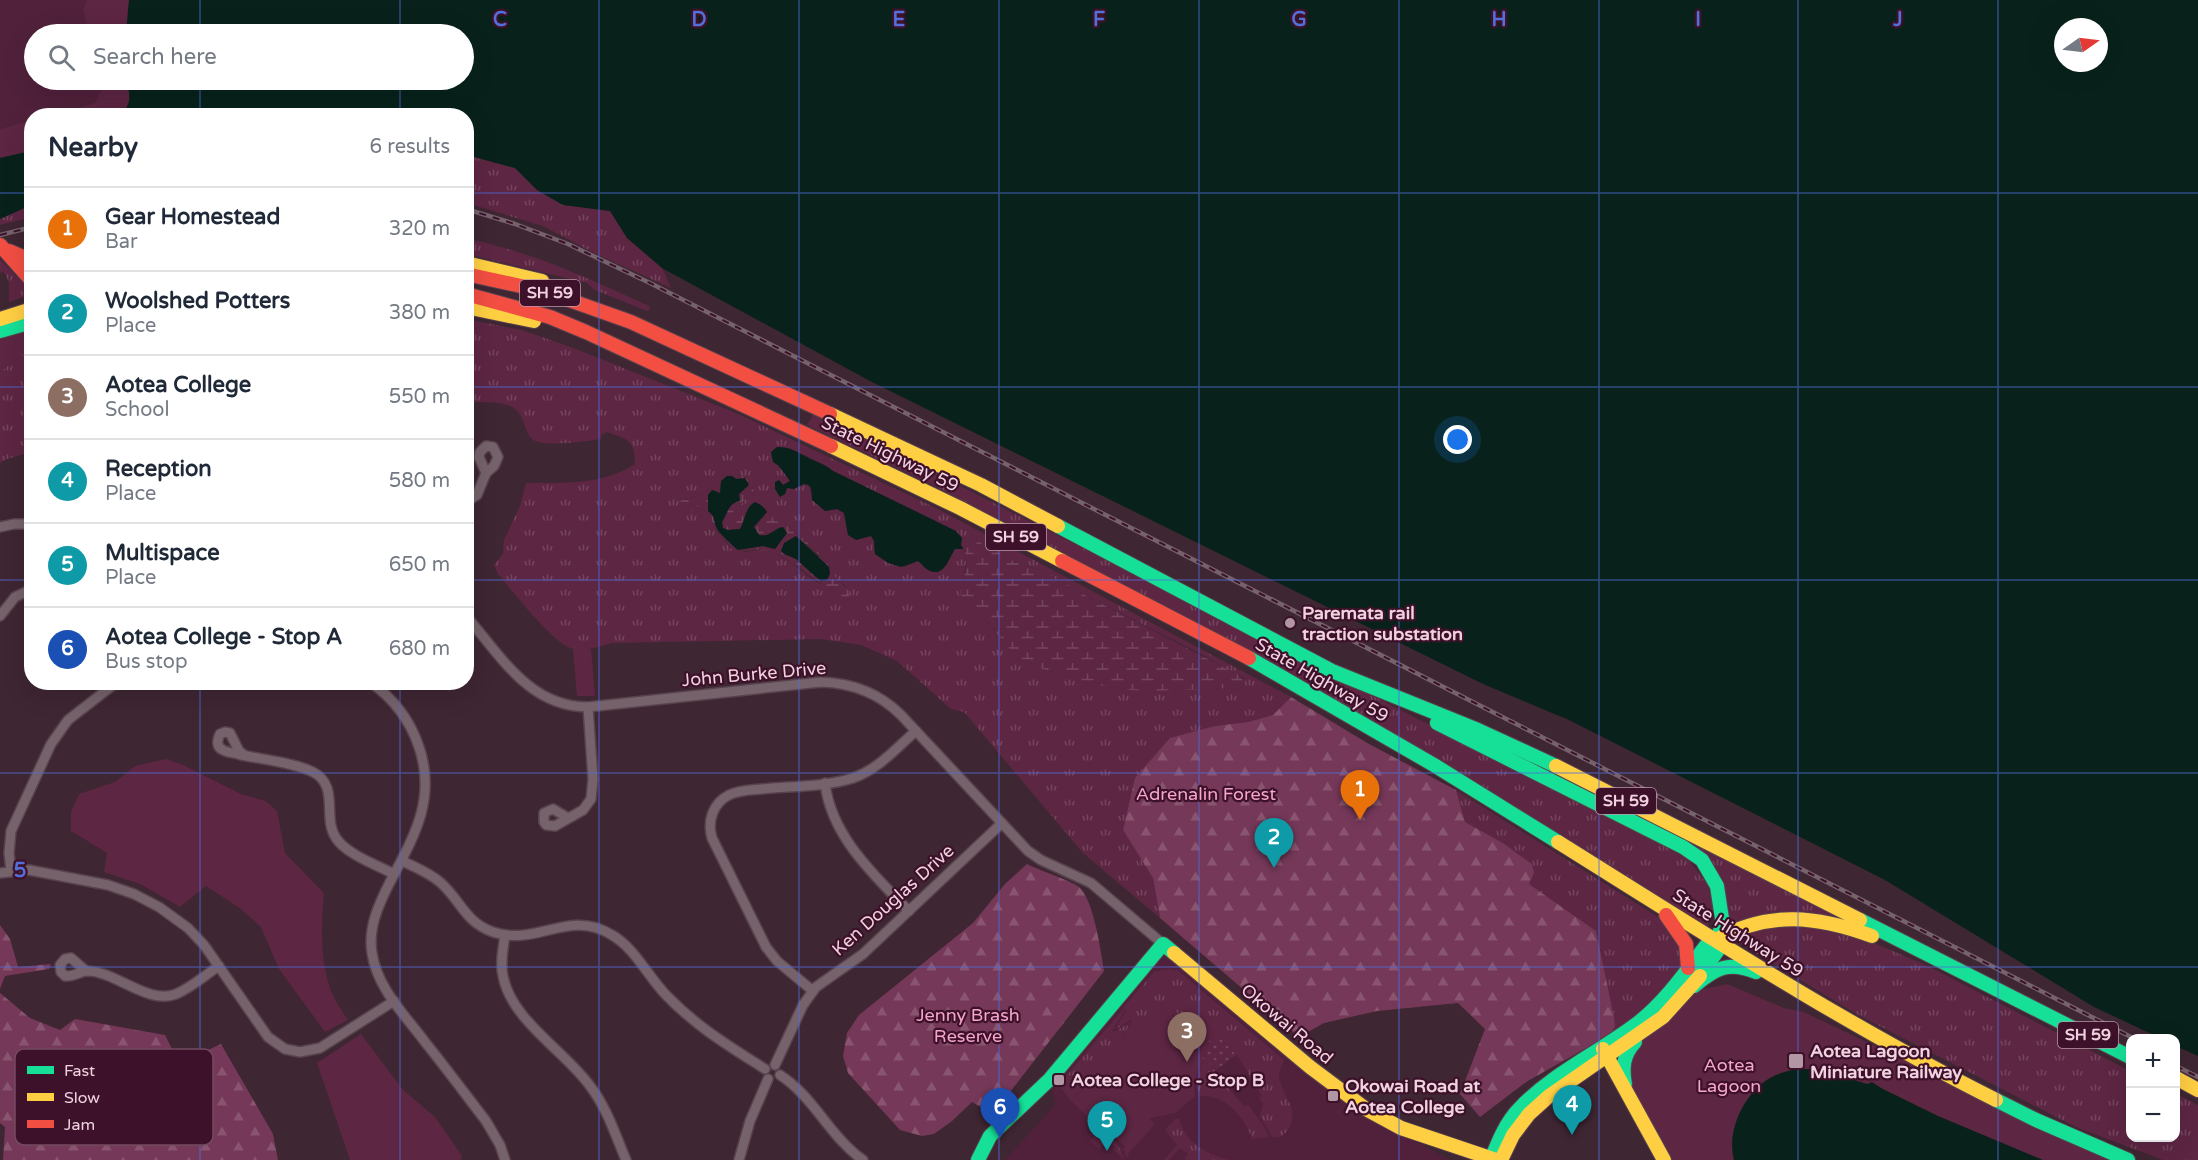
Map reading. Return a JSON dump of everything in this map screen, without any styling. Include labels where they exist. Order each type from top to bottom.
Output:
[{"type":"main road","points":[[2,246],[24,257]]},
{"type":"main road","points":[[2,246],[24,272]]},
{"type":"main road","points":[[474,264],[519,274],[579,293],[611,305],[631,322]]},
{"type":"main road","name":"State Highway 59","points":[[474,275],[544,291],[631,322],[863,428],[1111,552],[1321,665],[1545,760],[2126,1054]]},
{"type":"main road","name":"State Highway 59","points":[[474,296],[550,317],[586,332],[960,508],[1245,656],[1434,765],[1794,989],[1954,1079],[2036,1120],[2128,1160]]},
{"type":"main road","points":[[474,309],[586,332]]},
{"type":"main road","points":[[0,319],[24,312]]},
{"type":"main road","points":[[0,331],[24,324]]},
{"type":"main road","points":[[1321,665],[1683,847],[1702,860],[1717,886],[1723,925],[1716,940],[1718,950],[1694,986]]},
{"type":"main road","points":[[1659,905],[1685,940],[1689,954],[1688,968]]},
{"type":"main road","points":[[1495,1160],[1517,1127],[1532,1110],[1605,1052],[1656,1007],[1708,943],[1730,931],[1792,918],[1820,921],[1847,927],[1924,953]]},
{"type":"main road","points":[[978,1160],[990,1136],[1050,1079],[1164,944]]},
{"type":"main road","name":"Okowai Road","points":[[1164,944],[1310,1067],[1366,1109],[1401,1128],[1495,1160]]},
{"type":"main road","points":[[1628,1094],[1624,1082],[1623,1058],[1627,1049],[1714,970],[1736,965],[1794,989]]},
{"type":"main road","points":[[1605,1052],[1661,1019]]},
{"type":"main road","points":[[1605,1052],[1664,1160]]},
{"type":"main road","points":[[2180,1081],[2198,1090]]},
{"type":"street","points":[[474,497],[477,495],[486,473]]},
{"type":"street","points":[[0,527],[24,524]]},
{"type":"street","points":[[0,616],[15,597],[24,593]]},
{"type":"street","name":"John Burke Drive","points":[[474,625],[532,690],[556,703],[588,707],[831,682],[857,687],[878,696],[896,710],[1033,855],[1090,883],[1164,944]]},
{"type":"street","points":[[11,871],[9,853],[11,831],[51,744],[68,720],[107,690]]},
{"type":"street","points":[[379,690],[405,717],[418,743],[423,762],[425,786],[423,808],[417,829],[374,919],[371,945],[378,975],[394,1001],[486,1121],[500,1145],[505,1160]]},
{"type":"street","points":[[568,818],[588,805],[593,791],[588,707]]},
{"type":"street","points":[[813,991],[777,961],[766,946],[714,843],[710,833],[710,822],[718,804],[733,793],[825,783],[849,779],[869,771],[884,761],[916,731]]},
{"type":"street","points":[[244,755],[306,769],[319,776],[326,784],[329,793],[330,825],[335,837],[350,851],[394,874]]},
{"type":"street","points":[[825,783],[830,803],[854,853],[909,911]]},
{"type":"street","name":"Ken Douglas Drive","points":[[775,1065],[803,1005],[813,991],[825,979],[863,954],[1002,823]]},
{"type":"street","points":[[402,861],[440,882],[460,908],[475,922],[491,931],[505,935],[530,935],[570,925],[603,930],[623,942],[665,994],[686,1015],[729,1047],[765,1069]]},
{"type":"street","points":[[0,873],[29,870],[121,889],[145,899],[188,928],[219,966],[268,1037],[285,1049],[300,1052],[314,1050],[394,1001]]},
{"type":"street","points":[[505,935],[501,966],[509,996],[522,1014],[590,1085],[608,1116],[626,1160]]},
{"type":"street","points":[[86,971],[115,978],[150,994],[163,996],[177,993],[219,966]]},
{"type":"street","points":[[765,1069],[770,1065],[779,1068],[780,1075],[804,1094],[841,1141],[863,1160]]},
{"type":"street","points":[[765,1069],[764,1073],[768,1079],[775,1080],[780,1075]]},
{"type":"street","points":[[739,1160],[750,1121],[768,1079]]},
{"type":"shaded area","points":[[0,0],[87,0],[83,10],[86,24],[24,24],[24,90],[102,90],[95,103],[76,108],[24,108],[24,122],[0,129]]},
{"type":"shaded area","points":[[129,0],[2198,0],[2198,1056],[2180,1048],[2180,1034],[2151,1034],[2094,1007],[1885,880],[1569,720],[1483,684],[870,381],[662,268],[627,238],[610,211],[563,205],[537,190],[515,168],[474,157],[474,108],[127,108],[128,90],[474,90],[474,24],[127,24]]},
{"type":"shaded area","points":[[24,153],[24,208],[0,219],[0,158]]},
{"type":"shaded area","points":[[777,447],[788,448],[825,465],[956,531],[962,538],[963,549],[955,549],[943,569],[935,572],[928,570],[918,561],[901,567],[888,563],[875,554],[874,541],[871,536],[856,540],[848,535],[844,513],[837,509],[825,511],[812,500],[811,487],[808,485],[804,484],[794,489],[787,488],[785,494],[780,497],[775,489],[775,482],[779,480],[783,485],[790,481],[779,466],[773,462],[771,452]]},
{"type":"shaded area","points":[[727,476],[736,479],[745,478],[749,485],[739,494],[740,501],[729,509],[722,522],[723,528],[740,529],[747,511],[755,502],[767,512],[754,527],[759,535],[769,534],[783,527],[787,533],[775,549],[763,546],[738,550],[717,529],[708,511],[708,495],[712,490],[720,493],[721,481]]},
{"type":"shaded area","points":[[796,536],[829,567],[830,574],[827,580],[821,581],[796,559],[781,551],[784,543]]},
{"type":"shaded area","points":[[1166,953],[1364,1113],[1450,1160],[1005,1160],[1055,1105],[1052,1090]]},
{"type":"shaded area","name":"Aotea Lagoon","points":[[1797,1069],[1832,1073],[1867,1084],[1872,1082],[1938,1116],[2043,1160],[1734,1160],[1732,1149],[1735,1125],[1745,1103],[1752,1093],[1770,1078]]},
{"type":"green space","points":[[87,0],[129,0],[127,24],[86,24],[83,10]]},
{"type":"green space","points":[[102,90],[128,90],[127,108],[77,108],[95,103]]},
{"type":"green space","points":[[24,122],[24,153],[0,158],[0,129]]},
{"type":"green space","points":[[474,157],[515,168],[537,190],[563,205],[610,211],[627,238],[662,268],[671,288],[596,254],[543,226],[474,205]]},
{"type":"green space","points":[[24,208],[24,219],[0,225],[0,219]]},
{"type":"green space","points":[[474,241],[513,250],[559,267],[649,306],[650,310],[647,311],[595,290],[587,283],[474,256]]},
{"type":"green space","points":[[0,259],[24,284],[24,297],[9,302],[9,283],[6,275],[3,272],[0,273]]},
{"type":"green space","points":[[474,321],[522,330],[576,349],[736,413],[936,508],[1291,697],[1273,715],[1248,722],[1215,726],[1123,830],[1153,878],[1160,918],[1083,853],[964,712],[951,709],[897,661],[861,645],[821,639],[612,643],[594,648],[575,649],[557,639],[524,605],[498,574],[494,565],[503,554],[504,540],[520,506],[526,483],[582,481],[610,476],[635,464],[632,445],[625,439],[607,432],[601,435],[601,439],[595,440],[537,442],[526,430],[521,416],[515,409],[495,403],[474,402]],"holes":[[[805,455],[936,521],[963,547],[967,548],[969,542],[976,540],[1015,562],[1051,575],[1057,581],[1201,654],[1243,678],[1245,682],[1240,688],[1130,690],[1092,682],[1084,683],[1017,658],[977,613],[963,582],[967,555],[963,549],[955,549],[947,564],[940,571],[925,568],[918,561],[905,567],[874,551],[874,541],[871,536],[857,538],[848,535],[844,513],[837,509],[828,511],[815,502],[808,485],[804,484],[794,489],[787,488],[785,494],[780,481],[783,485],[789,484],[790,479],[778,466]],[[726,474],[742,476],[754,491],[742,502],[740,508],[759,499],[767,507],[774,520],[790,527],[816,550],[831,568],[836,579],[847,587],[825,585],[814,581],[792,563],[766,549],[745,552],[730,548],[716,530],[714,520],[710,516],[700,507],[695,506],[692,509],[684,505],[685,499],[705,494]]]},
{"type":"green space","points":[[24,332],[24,353],[0,372],[0,338]]},
{"type":"green space","points":[[24,353],[24,454],[0,463],[0,372]]},
{"type":"green space","points":[[815,412],[1593,808],[1688,859],[1707,884],[1715,909],[1707,929],[1450,766],[1056,550],[933,485],[807,425]]},
{"type":"green space","points":[[726,474],[742,476],[752,483],[754,491],[740,507],[752,499],[759,499],[767,507],[774,520],[790,527],[816,550],[836,578],[849,591],[849,597],[837,597],[799,567],[769,551],[733,550],[716,530],[710,516],[700,507],[695,506],[691,513],[687,512],[680,501],[705,494]],"holes":[[[727,476],[741,478],[745,488],[726,512],[722,523],[723,528],[740,529],[745,516],[757,503],[764,517],[758,520],[754,527],[759,535],[767,535],[783,528],[787,533],[775,549],[764,546],[738,550],[717,528],[715,517],[710,513],[708,495],[714,490],[720,493],[721,481]],[[796,536],[819,555],[816,577],[796,559],[784,543]]]},
{"type":"green space","points":[[976,540],[1015,562],[1051,575],[1057,581],[1237,674],[1245,682],[1240,688],[1130,690],[1092,682],[1084,683],[1017,658],[990,625],[961,600],[966,566],[963,547],[967,548],[969,542]]},
{"type":"green space","points":[[573,649],[591,649],[595,696],[577,696]]},
{"type":"green space","name":"Adrenalin Forest","points":[[1291,697],[1369,744],[1456,790],[1465,822],[1503,843],[1532,864],[1534,873],[1529,884],[1596,931],[1614,1017],[1615,1026],[1611,1034],[1526,1082],[1480,1117],[1460,1094],[1485,1029],[1458,1003],[1377,1011],[1324,1023],[1299,1037],[1160,918],[1153,878],[1123,830],[1135,778],[1170,738],[1215,726],[1248,722],[1273,715]]},
{"type":"green space","points":[[166,759],[181,764],[241,794],[266,801],[277,811],[285,853],[324,893],[322,931],[327,979],[333,995],[348,1020],[325,1032],[279,969],[261,927],[241,909],[206,886],[180,907],[140,884],[104,872],[107,853],[71,831],[71,812],[79,794],[115,782],[135,766]]},
{"type":"green space","points":[[1456,790],[1663,920],[1683,944],[1680,969],[1652,1003],[1611,1034],[1615,1026],[1614,1017],[1596,931],[1529,884],[1532,864],[1503,843],[1465,822]]},
{"type":"green space","points":[[1700,844],[1839,914],[1836,919],[1728,926],[1726,894],[1716,867],[1699,850]]},
{"type":"green space","name":"Jenny Brash Reserve","points":[[1027,864],[1079,887],[1093,914],[1104,971],[993,1114],[972,1102],[934,1134],[922,1136],[900,1130],[848,1073],[843,1056],[847,1033],[859,1015],[973,923],[1005,884]]},
{"type":"green space","points":[[0,925],[10,939],[18,967],[51,964],[49,969],[5,976],[0,989]]},
{"type":"green space","points":[[1763,925],[1823,927],[1858,936],[1928,966],[2126,1069],[2126,1142],[2180,1142],[2180,1096],[2198,1105],[2198,1160],[2163,1160],[2076,1127],[1858,1015],[1731,938]]},
{"type":"green space","points":[[1171,969],[1174,971],[1176,969],[1284,1060],[1279,1078],[1291,1108],[1292,1121],[1283,1135],[1273,1138],[1260,1116],[1263,1104],[1259,1098],[1262,1096],[1239,1058],[1218,1036],[1209,1042],[1170,1007],[1127,1051],[1112,1056],[1071,1101],[1059,1085],[1123,1009],[1125,1010],[1112,1031],[1116,1031],[1130,1022],[1121,1044],[1132,1021],[1130,1020],[1115,1030],[1126,1010],[1123,1008],[1154,972]]},
{"type":"green space","name":"Aotea Lagoon","points":[[1727,984],[1784,1008],[1804,1012],[2114,1160],[1671,1160],[1627,1076],[1632,1047],[1699,990]]},
{"type":"green space","points":[[0,993],[30,1018],[60,1030],[75,1019],[165,1035],[172,1049],[15,1049],[15,1145],[213,1145],[213,1049],[210,1049],[221,1044],[273,1134],[278,1160],[3,1160],[5,1127],[0,1123]]},
{"type":"green space","points":[[1170,1007],[1209,1042],[1199,1054],[1204,1059],[1194,1081],[1195,1096],[1175,1113],[1151,1118],[1150,1120],[1155,1124],[1127,1158],[1123,1149],[1125,1146],[1109,1131],[1103,1131],[1071,1101],[1112,1056],[1127,1051]]},
{"type":"green space","points":[[361,1034],[403,1090],[435,1117],[462,1156],[461,1160],[350,1160],[317,1063]]},
{"type":"green space","points":[[1218,1036],[1236,1055],[1216,1070],[1198,1054]]},
{"type":"green space","points":[[1204,1059],[1216,1070],[1214,1072],[1245,1107],[1248,1105],[1269,1137],[1252,1139],[1239,1115],[1225,1102],[1207,1096],[1198,1096],[1196,1080]]},
{"type":"green space","points":[[1175,1119],[1179,1119],[1182,1128],[1192,1142],[1214,1155],[1230,1160],[1186,1160],[1188,1154],[1180,1148],[1169,1160],[1164,1160],[1177,1145],[1165,1130]]},
{"type":"green space","points":[[1099,1131],[1113,1139],[1125,1160],[1114,1150],[1116,1148],[1109,1141],[1099,1149],[1090,1141]]},
{"type":"railway","points":[[474,211],[568,244],[650,283],[2126,1034]]},
{"type":"railway","points":[[0,235],[24,229]]},
{"type":"railway","points":[[2180,1068],[2198,1077]]},
{"type":"traffic: fast","points":[[0,331],[24,324]]},
{"type":"traffic: fast","points":[[1058,526],[1332,671],[1478,730],[1556,766]]},
{"type":"traffic: fast","points":[[1249,658],[1434,765],[1558,842]]},
{"type":"traffic: fast","points":[[1437,723],[1683,847],[1702,860],[1717,886],[1723,925],[1716,940]]},
{"type":"traffic: fast","points":[[1860,920],[2126,1055]]},
{"type":"traffic: fast","points":[[1491,1160],[1507,1126],[1533,1095],[1649,1014],[1676,985],[1708,943],[1716,940],[1718,950],[1700,976]]},
{"type":"traffic: fast","points":[[978,1160],[990,1136],[1050,1079],[1163,944],[1174,953]]},
{"type":"traffic: fast","points":[[1694,986],[1723,968],[1738,967],[1756,972]]},
{"type":"traffic: fast","points":[[1625,1084],[1624,1062],[1635,1042]]},
{"type":"traffic: fast","points":[[1996,1100],[2128,1160]]},
{"type":"traffic: slow","points":[[474,265],[542,281]]},
{"type":"traffic: slow","points":[[474,309],[534,321]]},
{"type":"traffic: slow","points":[[0,319],[24,312]]},
{"type":"traffic: slow","points":[[830,414],[981,485],[1058,526]]},
{"type":"traffic: slow","points":[[831,446],[960,508],[1062,561]]},
{"type":"traffic: slow","points":[[1556,766],[1860,920]]},
{"type":"traffic: slow","points":[[1558,842],[1829,1009],[1939,1071],[1996,1100]]},
{"type":"traffic: slow","points":[[1716,940],[1735,930],[1755,924],[1793,919],[1832,924],[1872,936]]},
{"type":"traffic: slow","points":[[1174,953],[1310,1067],[1366,1109],[1401,1128],[1496,1160]]},
{"type":"traffic: slow","points":[[1501,1160],[1513,1135],[1529,1114],[1549,1096],[1663,1017],[1700,976]]},
{"type":"traffic: slow","points":[[1603,1049],[1664,1160]]},
{"type":"traffic: slow","points":[[2180,1080],[2198,1090]]},
{"type":"traffic: jam","points":[[0,245],[24,272]]},
{"type":"traffic: jam","points":[[9,251],[24,258]]},
{"type":"traffic: jam","points":[[474,276],[544,291],[631,322],[830,414]]},
{"type":"traffic: jam","points":[[474,296],[550,317],[586,332],[831,446]]},
{"type":"traffic: jam","points":[[1062,561],[1249,658]]},
{"type":"traffic: jam","points":[[1666,915],[1686,944],[1688,968]]},
{"type":"place","name":"Paremata rail traction substation","points":[[1290,623]]},
{"type":"place","name":"Gear Homestead","points":[[1360,820]]},
{"type":"place","name":"Woolshed Potters","points":[[1274,868]]},
{"type":"place","name":"Aotea Lagoon Miniature Railway","points":[[1796,1061]]},
{"type":"place","name":"Aotea College","points":[[1187,1062]]},
{"type":"place","name":"Aotea College - Stop B","points":[[1059,1080]]},
{"type":"place","name":"Okowai Road at Aotea College","points":[[1333,1096]]},
{"type":"place","name":"Reception","points":[[1572,1135]]},
{"type":"place","name":"Aotea College - Stop A","points":[[1000,1138]]},
{"type":"place","name":"Multispace","points":[[1107,1151]]}]
